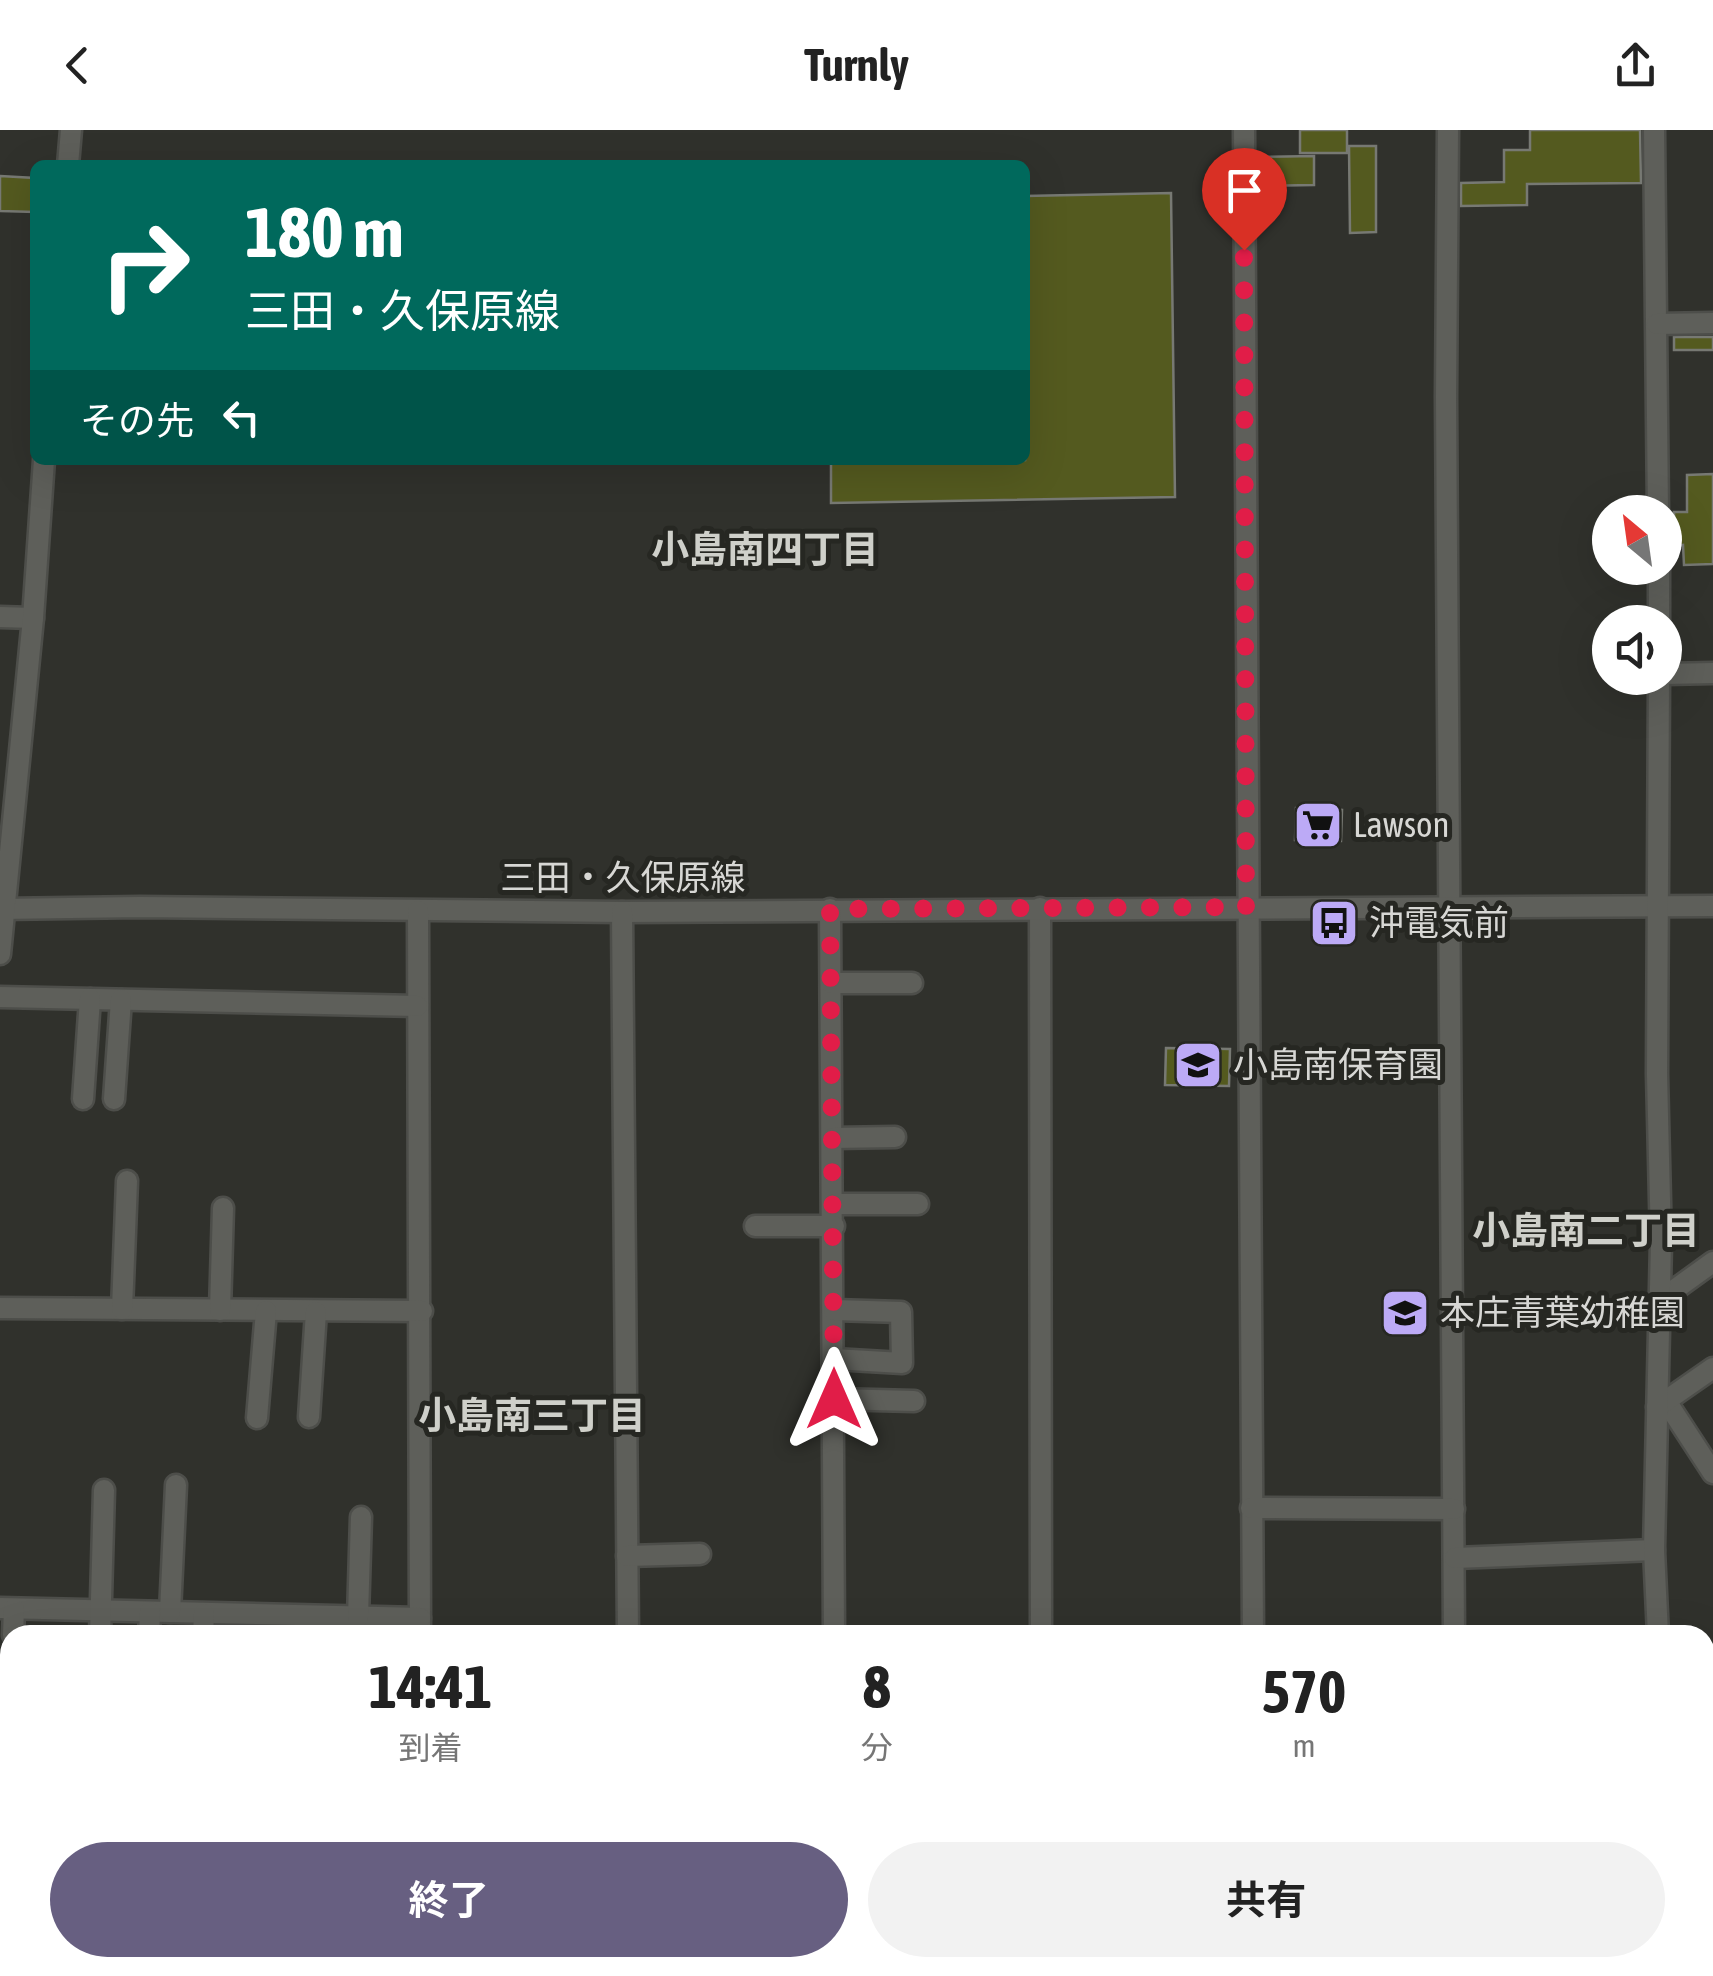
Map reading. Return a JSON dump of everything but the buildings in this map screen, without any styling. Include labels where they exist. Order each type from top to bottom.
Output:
[{"type":"street","points":[[68,160],[71,130]]},
{"type":"street","points":[[1244,130],[1252,1625]]},
{"type":"street","points":[[1448,130],[1446,397],[1454,1625]]},
{"type":"street","points":[[1654,130],[1658,495]]},
{"type":"street","points":[[1657,324],[1713,324]]},
{"type":"street","points":[[0,954],[44,465]]},
{"type":"street","points":[[0,617],[33,618]]},
{"type":"street","points":[[1682,675],[1713,673]]},
{"type":"street","points":[[1658,1625],[1654,1550],[1661,1404],[1657,906],[1662,695]]},
{"type":"street","name":"三田・久保原線","points":[[2,909],[622,912],[1713,906]]},
{"type":"street","points":[[1040,908],[1041,1625]]},
{"type":"street","points":[[830,909],[834,1625]]},
{"type":"street","points":[[418,911],[420,1625]]},
{"type":"street","points":[[622,912],[628,1625]]},
{"type":"street","points":[[831,983],[912,983]]},
{"type":"street","points":[[0,997],[417,1006]]},
{"type":"street","points":[[83,1099],[90,999]]},
{"type":"street","points":[[114,1099],[121,1000]]},
{"type":"street","points":[[833,1138],[895,1137]]},
{"type":"street","points":[[122,1308],[127,1181]]},
{"type":"street","points":[[834,1204],[918,1204]]},
{"type":"street","points":[[220,1310],[223,1208]]},
{"type":"street","points":[[755,1226],[834,1226]]},
{"type":"street","points":[[1660,1301],[1713,1262]]},
{"type":"street","points":[[0,1308],[422,1311]]},
{"type":"street","points":[[834,1310],[901,1312],[902,1363],[834,1359]]},
{"type":"street","points":[[257,1418],[266,1311]]},
{"type":"street","points":[[309,1417],[316,1312]]},
{"type":"street","points":[[1661,1404],[1713,1368]]},
{"type":"street","points":[[834,1399],[914,1401]]},
{"type":"street","points":[[1661,1404],[1713,1473]]},
{"type":"street","points":[[154,1625],[160,1612],[176,1486]]},
{"type":"street","points":[[100,1625],[104,1490]]},
{"type":"street","points":[[1251,1508],[1454,1509]]},
{"type":"street","points":[[358,1617],[361,1517]]},
{"type":"street","points":[[1456,1558],[1654,1550]]},
{"type":"street","points":[[627,1556],[700,1554]]},
{"type":"street","points":[[7,1608],[160,1612],[204,1624],[358,1617],[413,1625]]},
{"type":"place","name":"Lawson","points":[[1318,825]]},
{"type":"place","name":"沖電気前","points":[[1334,923]]},
{"type":"place","name":"小島南保育園","points":[[1198,1065]]},
{"type":"place","name":"本庄青葉幼稚園","points":[[1405,1313]]},
{"type":"district","name":"小島南四丁目","points":[[765,550]]},
{"type":"district","name":"小島南二丁目","points":[[1586,1231]]},
{"type":"district","name":"小島南三丁目","points":[[532,1416]]},
{"type":"route","points":[[834,1399],[830,909],[1246,907],[1244,250]]}]
